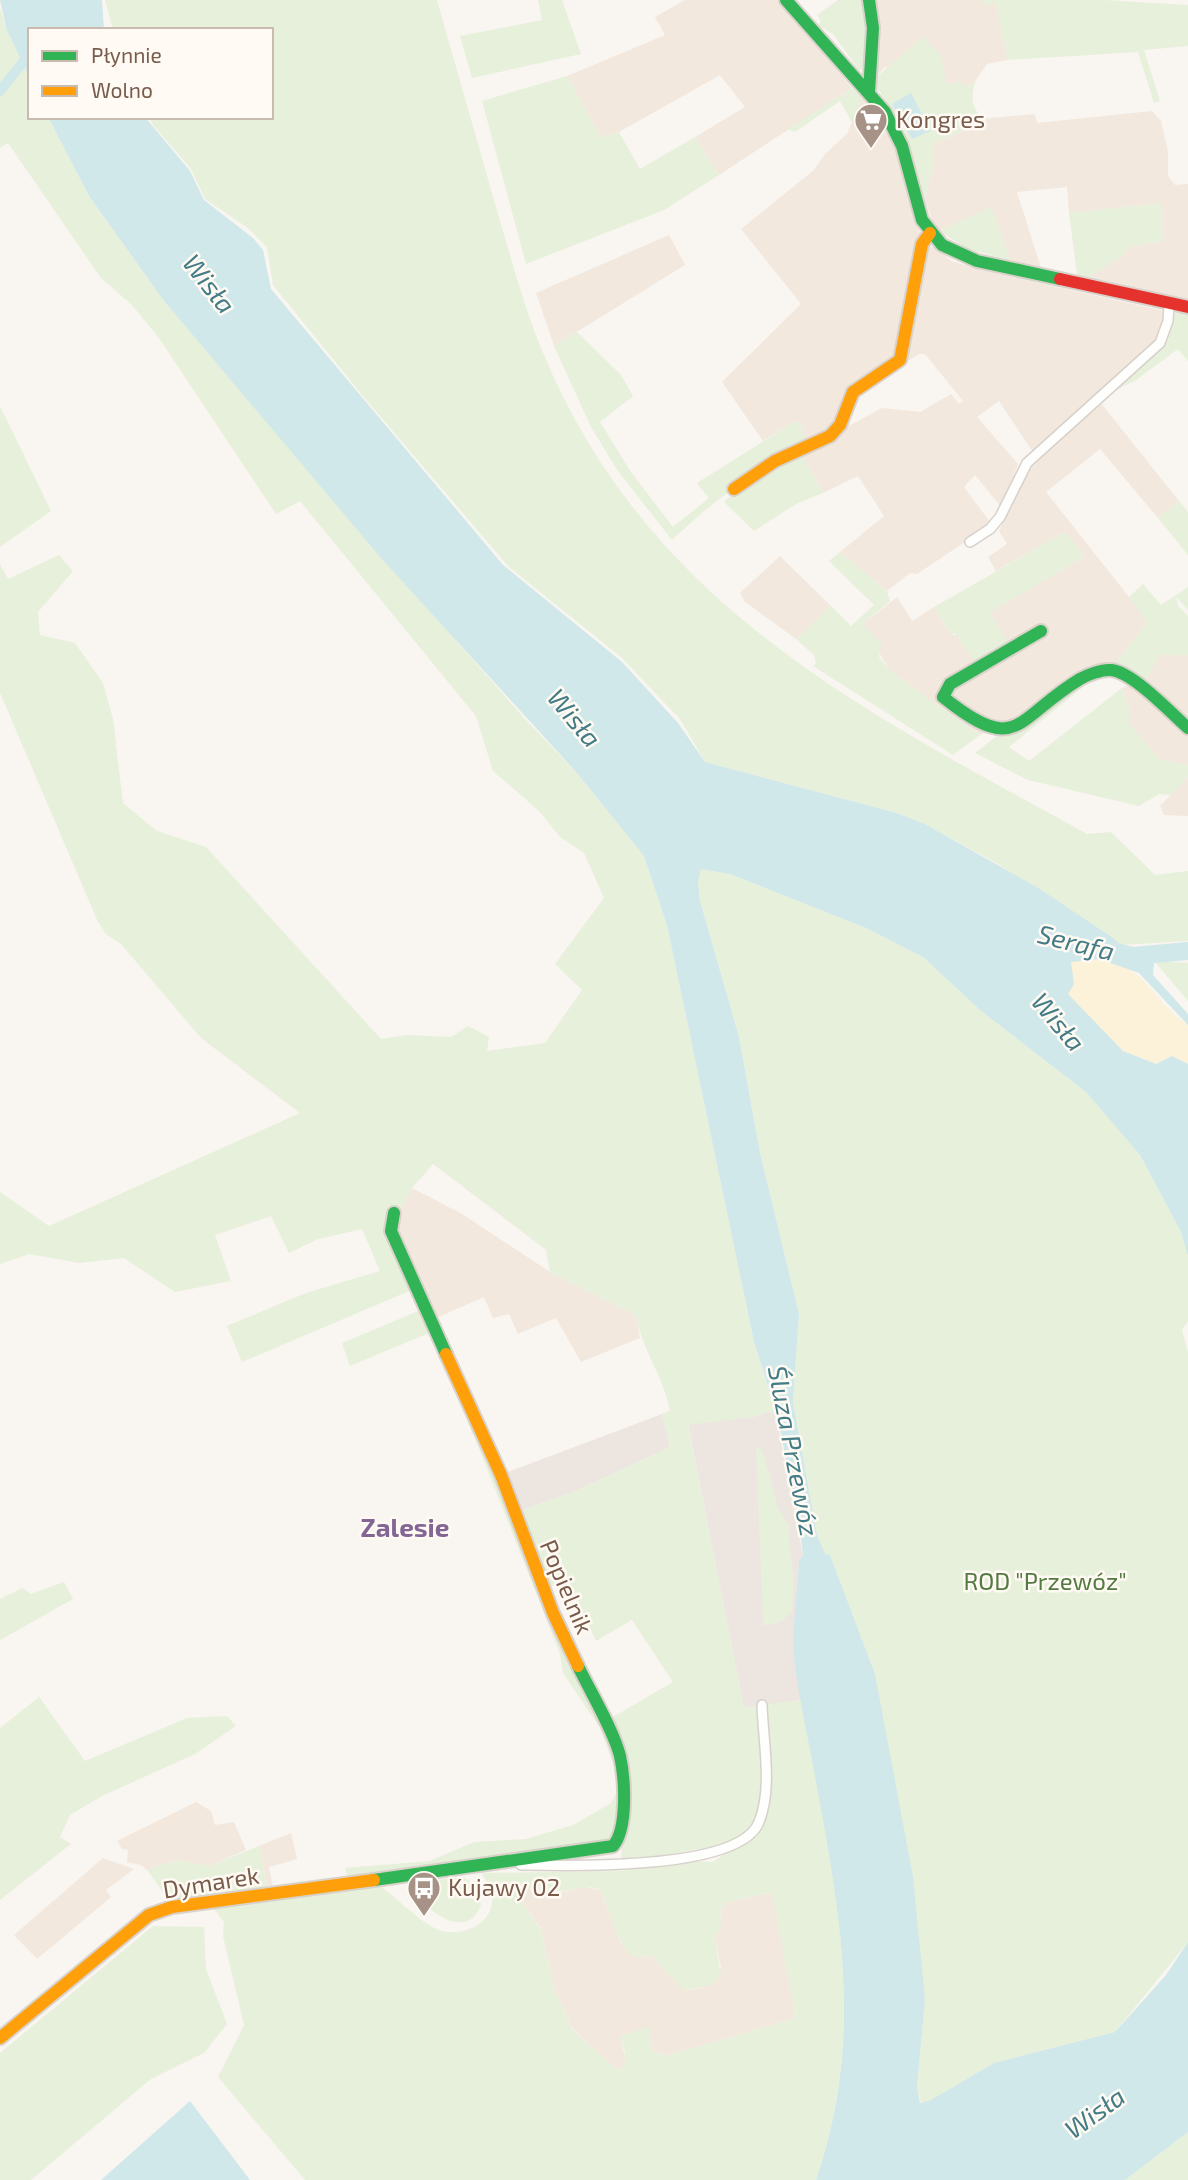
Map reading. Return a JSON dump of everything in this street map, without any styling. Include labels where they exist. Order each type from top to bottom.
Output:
[{"type":"street","points":[[786,0],[869,92],[897,133],[917,209],[930,233],[947,248],[970,258],[1169,305],[1188,307]]},
{"type":"street","points":[[869,0],[873,28],[869,92]]},
{"type":"street","points":[[734,489],[775,461],[830,436],[839,425],[853,392],[901,360],[922,244],[930,233]]},
{"type":"street","points":[[970,542],[990,529],[1000,517],[1027,463],[1160,343],[1168,321],[1169,305]]},
{"type":"street","points":[[1041,631],[950,684],[943,697],[981,724],[1008,730],[1027,721],[1078,681],[1111,670],[1133,680],[1188,728]]},
{"type":"street","name":"Popielnik","points":[[394,1213],[391,1231],[501,1475],[553,1613],[620,1755],[624,1825],[620,1838],[613,1846],[472,1867]]},
{"type":"street","points":[[492,1864],[581,1868],[646,1863],[700,1854],[745,1841],[759,1823],[764,1801],[762,1705]]},
{"type":"street","name":"Dymarek","points":[[0,2038],[149,1914],[172,1907],[472,1867]]},
{"type":"shaded area","points":[[685,0],[779,0],[852,88],[719,175],[695,137],[745,107],[720,75],[619,132],[601,138],[567,76],[665,35],[655,17]]},
{"type":"shaded area","points":[[871,0],[983,0],[984,5],[996,1],[1007,60],[987,64],[974,83],[962,88],[885,67],[875,78]]},
{"type":"shaded area","points":[[862,98],[895,145],[920,234],[901,355],[867,377],[835,425],[804,441],[804,427],[796,421],[763,441],[722,382],[801,304],[741,229],[814,170],[825,154],[847,134]]},
{"type":"shaded area","points":[[1152,111],[1161,121],[1168,152],[1168,176],[1175,185],[1188,184],[1188,299],[1089,277],[1121,257],[1130,247],[1163,241],[1162,203],[1069,213],[1067,187],[1017,192],[1041,268],[1010,260],[991,208],[939,231],[932,220],[925,200],[933,165],[933,144],[990,118],[1035,114],[1037,123]]},
{"type":"shaded area","points":[[669,235],[685,265],[554,346],[536,293]]},
{"type":"shaded area","points":[[927,247],[935,247],[951,261],[985,271],[1164,311],[1164,326],[1159,339],[1143,356],[1033,452],[999,401],[977,417],[1018,464],[1001,507],[975,475],[964,487],[990,522],[977,534],[917,574],[910,573],[887,591],[840,552],[884,516],[858,476],[823,493],[800,452],[882,408],[920,412],[951,394],[959,404],[963,401],[925,354],[919,354],[908,361],[906,358]]},
{"type":"shaded area","points":[[1100,402],[1179,501],[1158,518],[1100,449],[1046,492],[1148,621],[1115,664],[1100,665],[1081,675],[1012,726],[994,725],[980,735],[889,670],[863,624],[897,597],[912,621],[934,607],[950,634],[1008,644],[989,612],[1085,557],[1065,532],[996,571],[988,557],[1007,544],[999,531],[1027,472]]},
{"type":"shaded area","points":[[780,556],[831,606],[796,639],[745,602],[740,593]]},
{"type":"shaded area","points":[[1159,655],[1188,655],[1188,722],[1144,684]]},
{"type":"shaded area","points":[[1133,683],[1188,733],[1188,765],[1160,760],[1127,723],[1130,712],[1122,688]]},
{"type":"shaded area","points":[[1188,777],[1188,816],[1164,815],[1160,806]]},
{"type":"shaded area","points":[[412,1188],[462,1214],[550,1272],[636,1315],[640,1338],[581,1362],[556,1318],[518,1334],[509,1314],[493,1318],[484,1297],[434,1319],[396,1232],[399,1213]]},
{"type":"shaded area","points":[[775,1410],[803,1556],[799,1560],[795,1647],[801,1700],[744,1708],[688,1424],[753,1417]]},
{"type":"shaded area","points":[[662,1414],[670,1447],[580,1489],[518,1512],[512,1492],[515,1489],[508,1472]]},
{"type":"shaded area","points":[[196,1802],[211,1811],[215,1825],[234,1822],[246,1850],[209,1866],[177,1860],[147,1870],[141,1865],[127,1862],[128,1850],[122,1849],[117,1841]]},
{"type":"shaded area","points":[[291,1833],[297,1859],[269,1867],[273,1888],[268,1889],[259,1846]]},
{"type":"shaded area","points":[[103,1858],[134,1869],[106,1890],[111,1897],[37,1959],[14,1935]]},
{"type":"shaded area","points":[[521,1886],[536,1891],[560,1892],[585,1887],[601,1890],[620,1942],[629,1954],[636,1957],[652,1956],[685,1990],[702,1988],[721,1968],[715,1938],[721,1924],[722,1908],[727,1902],[773,1892],[796,2018],[666,2056],[652,2050],[649,2028],[620,2036],[626,2061],[624,2068],[616,2070],[573,2029],[555,1992],[541,1929],[517,1894]]},
{"type":"green space","points":[[105,0],[437,0],[523,298],[543,353],[587,441],[641,517],[702,583],[770,642],[843,694],[921,742],[1087,834],[1111,832],[1155,875],[1188,871],[1188,941],[1121,945],[998,864],[925,824],[897,813],[705,762],[680,719],[622,658],[509,567],[362,395],[273,285],[267,247],[248,228],[205,199],[191,169],[153,125],[150,119],[273,119],[273,28],[112,28]]},
{"type":"green space","points":[[538,0],[562,0],[581,54],[472,78],[460,36],[542,20]]},
{"type":"green space","points":[[838,0],[862,0],[869,42],[866,68],[859,70],[833,34],[818,25],[821,21],[817,15]]},
{"type":"green space","points":[[983,0],[1104,0],[1188,5],[1188,46],[1144,50],[1160,101],[1154,103],[1138,52],[1007,60],[996,2],[984,6]]},
{"type":"green space","points":[[0,8],[6,28],[28,75],[28,119],[49,119],[89,196],[164,301],[524,718],[577,773],[644,856],[667,925],[754,1342],[775,1410],[753,1417],[688,1425],[744,1707],[801,1700],[824,1821],[841,1940],[844,1999],[842,2059],[833,2119],[816,2180],[305,2180],[218,2077],[244,2025],[223,1936],[224,1922],[213,1908],[379,1885],[421,1920],[436,1929],[453,1932],[478,1925],[490,1912],[492,1895],[482,1873],[621,1871],[696,1861],[713,1862],[726,1853],[721,1845],[620,1863],[629,1801],[622,1797],[620,1832],[612,1842],[349,1881],[345,1868],[430,1861],[474,1842],[526,1839],[573,1825],[611,1803],[617,1791],[614,1766],[600,1728],[563,1673],[560,1654],[476,1441],[429,1333],[350,1366],[342,1343],[423,1309],[435,1329],[505,1495],[546,1604],[613,1742],[608,1720],[673,1682],[632,1620],[596,1641],[566,1580],[545,1589],[518,1512],[580,1489],[670,1447],[662,1414],[670,1411],[667,1399],[636,1315],[550,1272],[546,1250],[433,1164],[412,1188],[399,1213],[391,1210],[383,1230],[391,1239],[414,1289],[242,1362],[227,1326],[306,1293],[380,1271],[362,1229],[318,1239],[289,1253],[271,1216],[215,1235],[231,1281],[175,1292],[124,1258],[79,1263],[29,1254],[0,1264],[0,1192],[49,1226],[300,1113],[201,1038],[121,944],[106,934],[98,922],[0,693],[0,564],[8,579],[59,555],[73,571],[38,612],[40,635],[75,643],[103,683],[113,719],[123,803],[157,831],[206,847],[381,1039],[406,1035],[451,1037],[468,1026],[489,1037],[487,1051],[545,1043],[582,990],[555,964],[604,898],[584,853],[560,837],[539,811],[493,771],[476,716],[300,501],[276,514],[159,338],[131,304],[101,278],[8,143],[0,148]],"holes":[[[521,1886],[541,1891],[586,1887],[601,1890],[619,1938],[629,1954],[635,1957],[652,1956],[684,1990],[710,1986],[721,1975],[715,1938],[721,1924],[722,1908],[727,1902],[772,1892],[796,2018],[666,2056],[652,2050],[649,2027],[620,2036],[625,2053],[624,2068],[616,2069],[573,2030],[555,1992],[541,1930],[517,1894]]]},
{"type":"green space","points":[[923,37],[941,55],[946,84],[961,81],[963,87],[975,82],[974,106],[982,118],[990,118],[933,144],[933,165],[925,200],[902,123],[875,85],[875,78]]},
{"type":"green space","points":[[567,76],[601,138],[619,132],[640,169],[695,137],[719,175],[664,210],[526,264],[482,101]]},
{"type":"green space","points":[[852,88],[862,98],[853,124],[840,101],[795,132],[788,129]]},
{"type":"green space","points":[[1162,203],[1163,241],[1130,247],[1121,257],[1089,277],[1077,275],[1069,213]]},
{"type":"green space","points":[[991,207],[1010,260],[968,249],[939,231]]},
{"type":"green space","points":[[1175,313],[1188,314],[1188,361],[1178,349],[1136,380],[1108,394],[1168,340]]},
{"type":"green space","points":[[577,332],[621,375],[633,396],[600,422],[631,472],[673,527],[709,498],[697,483],[796,421],[804,427],[804,441],[735,487],[672,540],[618,471],[591,427],[554,346]]},
{"type":"green space","points":[[0,406],[51,511],[0,547]]},
{"type":"green space","points":[[800,452],[823,493],[796,504],[754,531],[724,502],[748,481]]},
{"type":"green space","points":[[1179,501],[1188,512],[1188,555],[1158,518]]},
{"type":"green space","points":[[1065,532],[1085,557],[990,612],[1009,645],[976,665],[955,633],[951,635],[934,607]]},
{"type":"green space","points":[[840,552],[887,591],[890,601],[863,624],[881,642],[879,657],[889,670],[980,735],[953,755],[813,666],[816,664],[814,655],[796,639],[831,606],[851,626],[874,605],[829,561]]},
{"type":"green space","points":[[1143,584],[1161,605],[1188,587],[1188,610],[1176,597],[1178,606],[1188,616],[1188,655],[1159,655],[1144,684],[1115,664],[1147,622],[1129,597]]},
{"type":"green space","points":[[1088,683],[1009,747],[1029,761],[1122,688],[1130,712],[1128,723],[1160,760],[1188,765],[1188,777],[1171,795],[1159,794],[1139,806],[1028,780],[975,753],[997,736],[1016,731]]},
{"type":"green space","name":"ROD \"Przewóz\"","points":[[701,868],[730,874],[866,928],[923,957],[981,1011],[1086,1092],[1140,1155],[1181,1232],[1188,1257],[1188,1321],[1182,1330],[1188,1352],[1188,1942],[1115,2032],[994,2063],[921,2103],[917,2087],[925,2000],[875,1674],[830,1556],[825,1555],[817,1535],[793,1402],[799,1314],[760,1153],[739,1037],[700,901],[698,881]]},
{"type":"green space","points":[[1154,961],[1188,963],[1188,1001]]},
{"type":"green space","points":[[756,1446],[763,1451],[778,1508],[790,1528],[794,1579],[792,1611],[781,1622],[763,1626]]},
{"type":"green space","points":[[64,1582],[73,1599],[0,1640],[0,1599],[22,1588],[31,1594]]},
{"type":"green space","points":[[39,1697],[85,1761],[187,1718],[227,1716],[236,1726],[195,1754],[102,1796],[70,1815],[60,1837],[71,1844],[0,1900],[0,1728]]},
{"type":"green space","points":[[259,1846],[268,1889],[177,1903],[169,1900],[147,1870],[177,1860],[209,1866]]},
{"type":"green space","points":[[463,1877],[475,1884],[481,1905],[474,1916],[465,1922],[455,1922],[433,1912],[408,1887],[410,1883]]},
{"type":"green space","points":[[153,1926],[204,1927],[206,1969],[227,2024],[204,2053],[151,2079],[31,2180],[0,2180],[0,2053]]},
{"type":"green space","points":[[1188,2132],[1188,2180],[1125,2180]]},
{"type":"sand","points":[[1082,958],[1105,961],[1134,973],[1188,1025],[1188,1064],[1172,1056],[1156,1064],[1123,1051],[1067,994],[1074,984],[1070,962]]},
{"type":"water","points":[[0,0],[102,0],[104,28],[28,28],[28,75],[6,28]]},
{"type":"water","points":[[911,93],[931,131],[912,139],[892,104]]},
{"type":"water","points":[[49,119],[147,119],[190,171],[204,200],[253,238],[263,250],[271,289],[503,565],[622,662],[678,723],[705,762],[897,813],[925,824],[1040,889],[1113,938],[1133,956],[1154,961],[1153,975],[1188,1014],[1188,1025],[1139,973],[1099,959],[1071,962],[1074,984],[1068,994],[1123,1051],[1156,1064],[1172,1056],[1188,1064],[1188,1257],[1181,1232],[1140,1155],[1086,1092],[981,1011],[923,957],[866,928],[730,874],[701,869],[698,881],[700,901],[739,1037],[760,1153],[799,1314],[793,1402],[817,1535],[825,1554],[830,1555],[875,1674],[913,1877],[925,2000],[917,2087],[920,2103],[929,2101],[994,2063],[1115,2032],[1166,1975],[1188,1942],[1188,2132],[1125,2180],[816,2180],[831,2126],[840,2074],[844,2022],[843,1970],[831,1867],[794,1653],[799,1560],[803,1556],[801,1538],[778,1418],[754,1342],[667,925],[644,856],[577,773],[381,558],[164,301],[89,196]]},
{"type":"water","points":[[190,2101],[250,2180],[101,2180]]},
{"type":"waterway","points":[[0,91],[28,56]]},
{"type":"waterway","name":"Serafa","points":[[1112,951],[1133,956],[1188,951]]},
{"type":"traffic: fast","points":[[786,0],[885,112],[902,146],[922,220],[942,245],[977,261],[1060,279]]},
{"type":"traffic: fast","points":[[869,0],[873,28],[869,92]]},
{"type":"traffic: fast","points":[[1041,631],[950,684],[943,697],[987,725],[1003,728],[1016,726],[1080,679],[1099,671],[1111,670],[1120,672],[1141,685],[1188,728]]},
{"type":"traffic: fast","points":[[394,1213],[391,1231],[446,1354]]},
{"type":"traffic: fast","points":[[374,1880],[613,1846],[618,1838],[623,1816],[624,1790],[620,1756],[607,1723],[578,1666]]},
{"type":"traffic: slow","points":[[734,489],[775,461],[830,436],[840,425],[853,392],[900,360],[922,244],[930,233]]},
{"type":"traffic: slow","points":[[446,1354],[501,1475],[553,1613],[578,1666]]},
{"type":"traffic: slow","points":[[0,2038],[149,1915],[172,1907],[374,1880]]},
{"type":"traffic: jam","points":[[1060,279],[1188,307]]},
{"type":"place","name":"Kongres","points":[[871,150]]},
{"type":"place","name":"Kujawy 02","points":[[424,1918]]},
{"type":"district","name":"Zalesie","points":[[405,1528]]},
{"type":"water label","name":"Wisła","points":[[209,284]]},
{"type":"water label","name":"Wisła","points":[[574,718]]},
{"type":"water label","name":"Wisła","points":[[1058,1022]]},
{"type":"water label","name":"Śluza Przewóz","points":[[793,1451]]},
{"type":"water label","name":"Wisła","points":[[1095,2113]]}]
